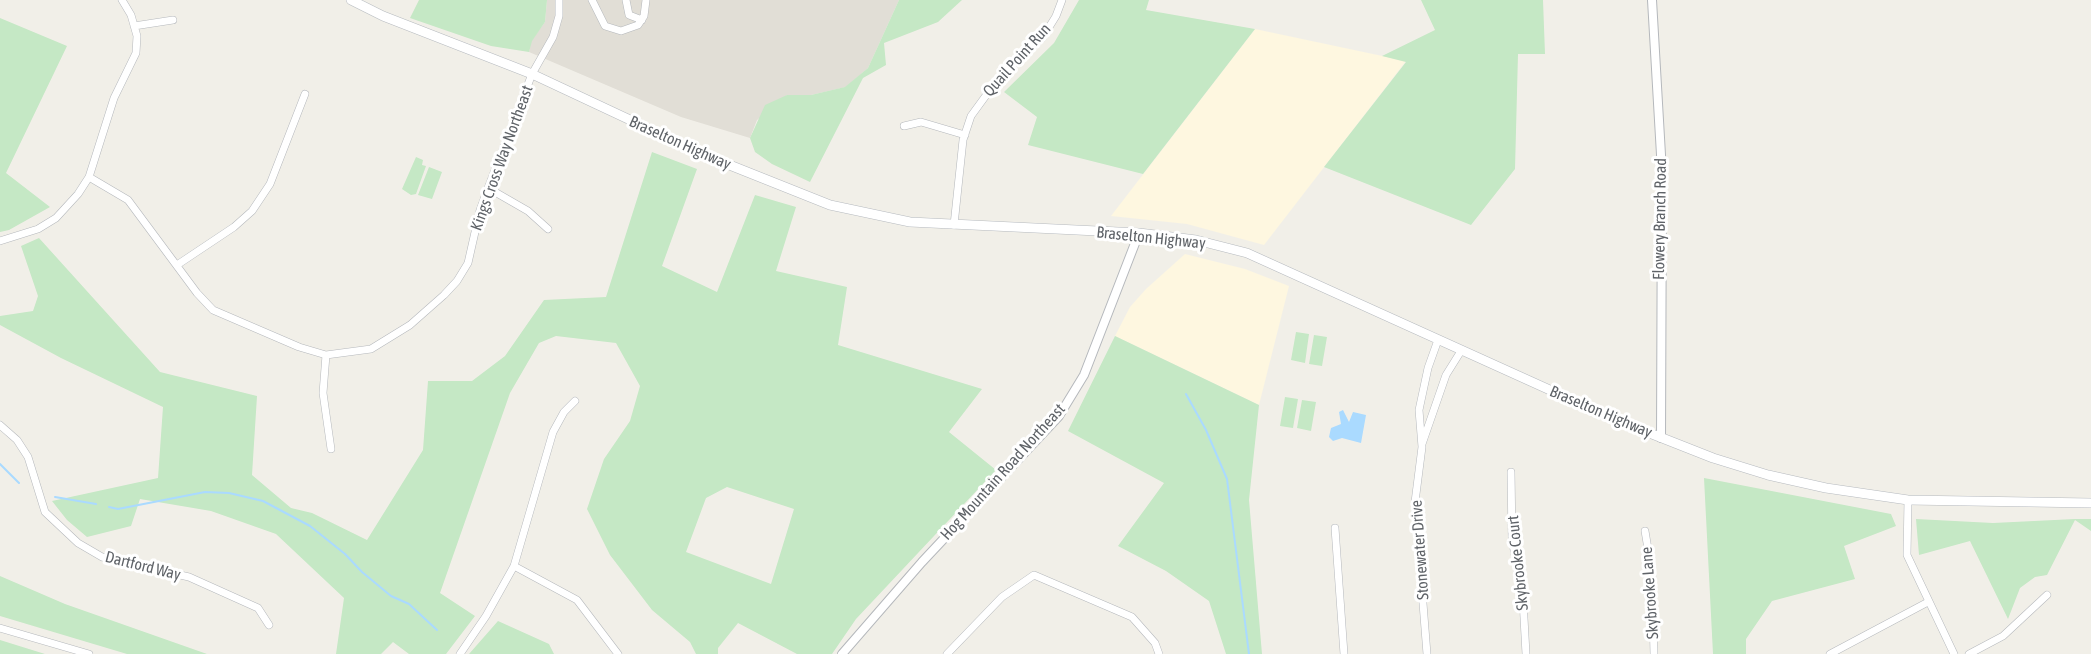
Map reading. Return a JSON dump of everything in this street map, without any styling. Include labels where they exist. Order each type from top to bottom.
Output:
[{"type":"main road","name":"Braselton Highway","points":[[351,0],[383,16],[532,74],[787,190],[872,216],[954,225],[1139,233],[1196,240],[1247,253],[1461,351],[1661,438],[1768,475],[1826,488],[1908,500],[2091,503]]},
{"type":"street","points":[[0,242],[38,229],[56,218],[78,194],[89,177],[114,98],[136,52],[132,15],[122,0]]},
{"type":"street","name":"Kings Cross Way Northeast","points":[[89,177],[128,200],[197,293],[213,309],[288,343],[326,355],[371,349],[410,325],[450,288],[468,263],[488,188],[532,74],[553,37],[559,16],[559,0]]},
{"type":"street","points":[[592,0],[601,21],[612,30],[630,30],[642,20],[646,0]]},
{"type":"street","points":[[626,0],[629,15],[642,20]]},
{"type":"street","name":"Quail Point Run","points":[[954,225],[958,171],[971,116],[981,100],[1043,37],[1056,16],[1062,0]]},
{"type":"street","name":"Flowery Branch Road","points":[[1652,0],[1662,172],[1661,438]]},
{"type":"street","points":[[134,26],[173,20]]},
{"type":"street","points":[[177,265],[252,211],[270,184],[304,94]]},
{"type":"street","points":[[904,126],[921,122],[965,135]]},
{"type":"street","points":[[488,188],[528,211],[548,229]]},
{"type":"street","name":"Hog Mountain Road Northeast","points":[[842,654],[922,562],[1059,416],[1084,375],[1139,233]]},
{"type":"street","name":"Stonewater Drive","points":[[1422,447],[1419,410],[1428,368],[1438,340]]},
{"type":"street","name":"Stonewater Drive","points":[[1427,654],[1415,502],[1422,447],[1446,375],[1461,351]]},
{"type":"street","points":[[326,355],[323,393],[332,449]]},
{"type":"street","points":[[460,654],[486,616],[514,566],[552,432],[574,401]]},
{"type":"street","name":"Dartford Way","points":[[0,425],[17,441],[28,457],[45,512],[78,543],[102,557],[189,577],[258,608],[268,625]]},
{"type":"street","name":"Skybrooke Court","points":[[1511,472],[1512,539],[1523,600],[1526,654]]},
{"type":"street","points":[[1908,500],[1907,555],[1954,654]]},
{"type":"street","points":[[1335,528],[1344,654]]},
{"type":"street","name":"Skybrooke Lane","points":[[1645,531],[1652,573],[1654,654]]},
{"type":"street","points":[[514,566],[577,600],[618,654]]},
{"type":"street","points":[[946,654],[1002,597],[1034,575],[1132,617],[1146,631],[1159,654]]},
{"type":"street","points":[[1969,654],[2003,636],[2047,595]]},
{"type":"street","points":[[1830,654],[1928,602]]},
{"type":"street","points":[[0,628],[88,654]]},
{"type":"shaded area","points":[[547,0],[899,0],[868,68],[846,87],[811,95],[787,95],[757,120],[750,138],[681,117],[529,52],[531,41],[545,22]]},
{"type":"shaded area","points":[[1255,29],[1406,61],[1264,245],[1187,224],[1111,216]]},
{"type":"shaded area","points":[[1185,254],[1245,269],[1289,286],[1259,405],[1115,336],[1130,307],[1146,289]]},
{"type":"green space","points":[[419,0],[547,0],[545,22],[532,41],[529,52],[491,46],[410,18]]},
{"type":"green space","points":[[899,0],[962,0],[938,22],[884,43],[886,65],[863,78],[810,182],[772,164],[755,152],[750,138],[765,105],[787,95],[811,95],[845,87],[868,68]]},
{"type":"green space","points":[[1079,0],[1149,0],[1146,10],[1255,29],[1143,174],[1028,145],[1037,117],[1004,92],[1054,43]]},
{"type":"green space","points":[[1421,0],[1543,0],[1545,54],[1518,54],[1515,169],[1471,225],[1324,167],[1406,62],[1382,56],[1435,30]]},
{"type":"green space","points":[[0,18],[67,46],[6,173],[50,207],[9,230],[0,232]]},
{"type":"green space","points":[[652,152],[697,169],[662,266],[717,292],[755,195],[796,207],[776,271],[847,287],[838,345],[982,389],[949,432],[996,470],[856,619],[832,654],[797,654],[738,623],[718,648],[718,654],[696,654],[690,642],[652,610],[610,555],[587,509],[604,459],[630,421],[640,386],[616,343],[556,336],[539,343],[510,393],[440,593],[475,616],[446,654],[409,654],[393,642],[381,654],[336,654],[344,598],[276,534],[211,511],[140,499],[131,526],[87,537],[67,520],[52,501],[158,478],[163,407],[61,358],[0,325],[0,316],[33,311],[38,296],[21,246],[39,238],[160,372],[257,396],[252,475],[291,508],[312,513],[367,540],[423,450],[428,381],[472,381],[505,356],[544,300],[606,297]],"holes":[[[727,487],[794,509],[771,584],[686,552],[706,498]]]},
{"type":"green space","points":[[416,157],[423,160],[422,165],[426,166],[416,194],[411,195],[402,189]]},
{"type":"green space","points":[[429,167],[442,172],[432,199],[418,195]]},
{"type":"green space","points":[[1296,332],[1309,334],[1305,363],[1291,360]]},
{"type":"green space","points":[[1314,335],[1327,337],[1322,366],[1309,364]]},
{"type":"green space","points":[[1115,336],[1259,405],[1249,500],[1262,654],[1226,654],[1209,601],[1166,571],[1118,546],[1164,483],[1068,431]]},
{"type":"green space","points":[[1285,397],[1298,399],[1293,428],[1280,426]]},
{"type":"green space","points":[[1302,400],[1316,402],[1311,431],[1297,428]]},
{"type":"green space","points":[[1704,478],[1891,514],[1896,526],[1844,546],[1855,579],[1772,601],[1746,639],[1746,654],[1713,654]]},
{"type":"green space","points":[[1916,519],[1993,523],[2091,519],[2091,531],[2075,520],[2047,575],[2035,577],[2020,588],[2008,619],[1970,541],[1919,555]]},
{"type":"green space","points":[[0,576],[65,604],[207,654],[127,654],[0,616]]},
{"type":"green space","points":[[498,621],[549,644],[554,654],[469,654]]},
{"type":"green space","points":[[0,640],[45,654],[0,654]]},
{"type":"water","points":[[1343,410],[1349,422],[1353,412],[1366,415],[1361,443],[1342,438],[1333,441],[1329,437],[1331,428],[1341,424],[1339,412]]},
{"type":"waterway","points":[[1186,394],[1206,430],[1227,479],[1249,654]]},
{"type":"waterway","points":[[0,464],[19,483]]},
{"type":"waterway","points":[[109,507],[118,509],[205,492],[229,493],[263,501],[310,526],[391,596],[409,604],[437,630]]},
{"type":"waterway","points":[[55,497],[96,504]]}]
